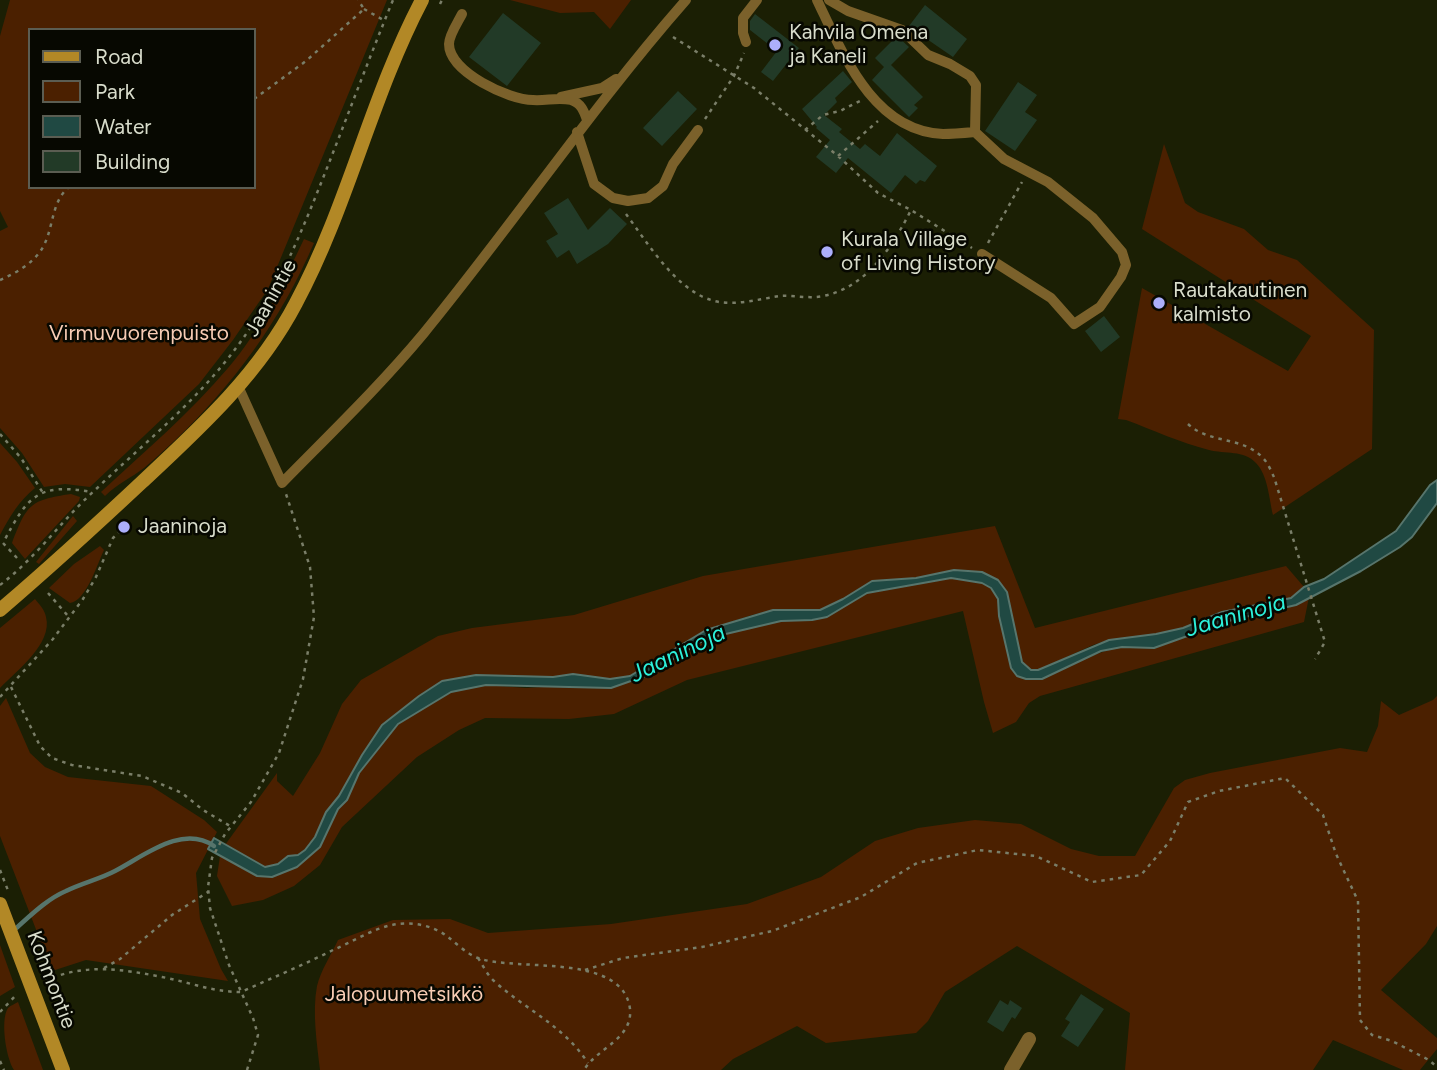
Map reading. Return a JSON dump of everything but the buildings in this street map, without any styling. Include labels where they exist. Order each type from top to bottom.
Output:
[{"type":"main road","name":"Jaanintie","points":[[0,610],[60,559],[206,422],[265,353],[296,304],[314,267],[339,209],[405,32],[422,0]]},
{"type":"main road","name":"Kohmontie","points":[[0,904],[63,1070]]},
{"type":"street","points":[[1011,1070],[1029,1039]]},
{"type":"lane","points":[[238,387],[282,483],[422,335],[528,200],[577,132],[687,0]]},
{"type":"lane","points":[[746,43],[743,18],[757,0]]},
{"type":"lane","points":[[817,0],[842,52],[871,96],[886,113],[914,127],[941,134],[975,132],[1004,159],[1048,182],[1093,218],[1122,252],[1126,265],[1100,307],[1074,324],[1051,299],[982,254]]},
{"type":"lane","points":[[830,0],[848,11],[902,30],[928,55],[970,76],[975,85],[975,132]]},
{"type":"lane","points":[[462,14],[449,43],[451,54],[457,63],[488,87],[513,97],[532,100],[557,98],[602,88],[624,74]]},
{"type":"lane","points":[[557,98],[574,101],[584,110],[587,120]]},
{"type":"lane","points":[[577,132],[594,184],[615,199],[628,201],[648,198],[663,186],[673,164],[698,130]]},
{"type":"path","points":[[358,0],[364,9],[385,21]]},
{"type":"path","points":[[0,585],[39,551],[92,492],[163,429],[206,386],[238,346],[274,290],[304,226],[393,0]]},
{"type":"path","points":[[256,98],[306,61],[364,9]]},
{"type":"path","points":[[661,30],[754,88],[838,156],[878,193],[982,254],[1028,171]]},
{"type":"path","points":[[698,130],[734,76],[746,43]]},
{"type":"path","points":[[805,130],[823,115],[840,111],[871,96]]},
{"type":"path","points":[[838,156],[886,113]]},
{"type":"path","points":[[0,280],[20,271],[43,247],[60,194],[66,189]]},
{"type":"path","points":[[615,199],[659,259],[684,285],[711,300],[739,302],[784,296],[824,296],[853,284],[875,265],[890,247],[911,210]]},
{"type":"path","points":[[1188,424],[1205,436],[1252,449],[1264,459],[1274,477],[1325,642],[1315,659]]},
{"type":"path","points":[[0,434],[21,458],[43,493]]},
{"type":"path","points":[[247,1070],[258,1035],[229,965],[210,908],[208,892],[212,858],[230,826],[251,802],[279,753],[303,680],[314,617],[310,567],[282,483]]},
{"type":"path","points":[[17,558],[2,544],[29,500],[43,493],[75,489],[92,492]]},
{"type":"path","points":[[78,508],[82,513]]},
{"type":"path","points":[[0,697],[53,639],[68,616],[83,600],[113,538],[124,527]]},
{"type":"path","points":[[48,593],[68,616]]},
{"type":"path","points":[[11,687],[40,746],[52,758],[72,765],[142,776],[181,793],[230,826]]},
{"type":"path","points":[[585,970],[623,958],[702,947],[772,931],[861,897],[917,863],[978,850],[1036,856],[1093,882],[1141,875],[1170,841],[1188,802],[1219,791],[1285,779],[1323,815],[1336,854],[1358,901],[1360,1020],[1372,1034],[1392,1041],[1437,1067]]},
{"type":"path","points":[[102,969],[120,959],[172,915],[208,892]]},
{"type":"path","points":[[44,981],[67,971],[102,969],[163,977],[198,988],[241,992],[391,925],[421,925],[438,930],[478,958],[492,979],[552,1023],[588,1063]]},
{"type":"path","points":[[478,958],[585,970],[612,981],[623,991],[629,1005],[627,1027],[617,1040],[588,1063],[584,1070]]},
{"type":"path","points":[[0,1012],[15,995],[25,990]]},
{"type":"path","points":[[0,1005],[6,1005]]},
{"type":"path","points":[[0,1061],[4,1070]]},
{"type":"green space","name":"Virmuvuorenpuisto","points":[[10,0],[387,0],[268,289],[199,384],[90,487],[65,484],[44,487],[22,453],[0,428],[0,231],[8,227],[0,211],[0,36]]},
{"type":"green space","points":[[510,0],[631,0],[610,29],[594,12],[560,13]]},
{"type":"green space","points":[[1164,144],[1185,203],[1198,212],[1244,229],[1268,250],[1297,260],[1374,330],[1372,449],[1273,515],[1263,474],[1251,459],[1240,454],[1199,447],[1118,419],[1142,288],[1288,371],[1311,336],[1142,229]]},
{"type":"green space","points":[[304,239],[314,243],[286,299],[254,351],[215,399],[172,443],[144,468],[105,496],[101,492],[182,416],[240,354],[270,306]]},
{"type":"green space","points":[[0,443],[35,488],[15,509],[0,535]]},
{"type":"green space","points":[[71,494],[80,497],[79,501],[25,559],[12,543],[26,512],[38,502]]},
{"type":"green space","points":[[73,516],[77,521],[39,564],[36,562]]},
{"type":"green space","points":[[995,526],[1035,628],[1286,566],[1304,587],[1291,598],[1222,612],[1183,628],[1109,640],[1038,670],[1032,670],[1025,664],[1020,654],[1009,600],[1004,589],[996,579],[982,573],[872,581],[820,610],[773,610],[752,615],[706,630],[630,676],[610,679],[573,674],[553,677],[476,675],[442,681],[382,725],[305,850],[298,855],[288,856],[278,864],[265,867],[225,845],[277,773],[277,781],[293,796],[320,753],[342,704],[361,680],[438,636],[472,628],[574,615],[703,576]]},
{"type":"green space","points":[[100,546],[104,550],[94,573],[76,601],[70,603],[49,588],[74,564]]},
{"type":"green space","points":[[951,578],[982,583],[991,588],[998,598],[999,616],[1011,668],[1026,679],[1114,648],[1154,648],[1232,620],[1296,605],[1309,597],[1304,622],[1040,696],[1029,703],[1016,722],[993,733],[963,611],[687,680],[614,714],[569,719],[485,718],[459,730],[417,757],[342,827],[320,865],[294,886],[263,900],[232,906],[217,876],[220,856],[257,876],[320,847],[359,773],[398,724],[451,692],[486,685],[526,688],[633,682],[713,637],[781,621],[827,617],[867,593]]},
{"type":"green space","points":[[35,599],[45,614],[47,627],[44,637],[32,656],[0,688],[0,628]]},
{"type":"green space","name":"Jalopuumetsikkö","points":[[1437,696],[1437,926],[1426,944],[1381,990],[1437,1038],[1437,1049],[1420,1070],[1403,1070],[1333,1040],[1313,1070],[1125,1070],[1130,1013],[1017,946],[945,992],[928,1021],[916,1033],[826,1043],[797,1026],[733,1059],[721,1070],[320,1070],[315,1006],[317,986],[324,968],[338,940],[393,920],[450,919],[488,933],[611,924],[747,904],[821,877],[875,841],[918,828],[975,820],[1021,824],[1071,849],[1099,856],[1135,856],[1174,788],[1185,780],[1340,748],[1367,752],[1378,726],[1381,701],[1399,715]]},
{"type":"green space","points":[[6,698],[30,753],[45,767],[68,777],[151,786],[204,820],[217,832],[196,873],[200,919],[228,981],[86,960],[52,971],[0,836],[0,706]]},
{"type":"green space","points":[[0,945],[15,987],[0,996]]},
{"type":"green space","points":[[18,1002],[43,1070],[14,1070],[11,1064],[4,1021],[8,1008]]},
{"type":"water","points":[[1437,480],[1437,503],[1412,537],[1361,571],[1296,605],[1232,620],[1154,648],[1122,647],[1101,651],[1042,679],[1017,676],[1011,668],[999,616],[998,599],[991,588],[982,583],[951,578],[867,593],[827,617],[781,621],[713,637],[648,675],[611,688],[486,685],[451,692],[398,724],[359,773],[320,847],[297,867],[272,877],[257,876],[208,849],[214,838],[265,867],[278,864],[288,856],[298,855],[305,850],[382,725],[442,681],[476,675],[553,677],[573,674],[610,679],[630,676],[706,630],[773,610],[820,610],[872,581],[916,578],[954,570],[982,572],[998,580],[1007,592],[1022,662],[1031,670],[1038,670],[1109,640],[1183,628],[1222,612],[1291,598],[1304,587],[1324,579],[1396,531],[1430,485]]},
{"type":"waterway","name":"Jaaninoja","points":[[14,930],[59,894],[109,874],[163,845],[189,839],[202,840],[214,846]]},
{"type":"place","name":"Kahvila Omena ja Kaneli","points":[[775,45]]},
{"type":"place","name":"Kurala Village of Living History","points":[[827,252]]},
{"type":"place","name":"Rautakautinen kalmisto","points":[[1159,303]]},
{"type":"place","name":"Jaaninoja","points":[[124,527]]}]
